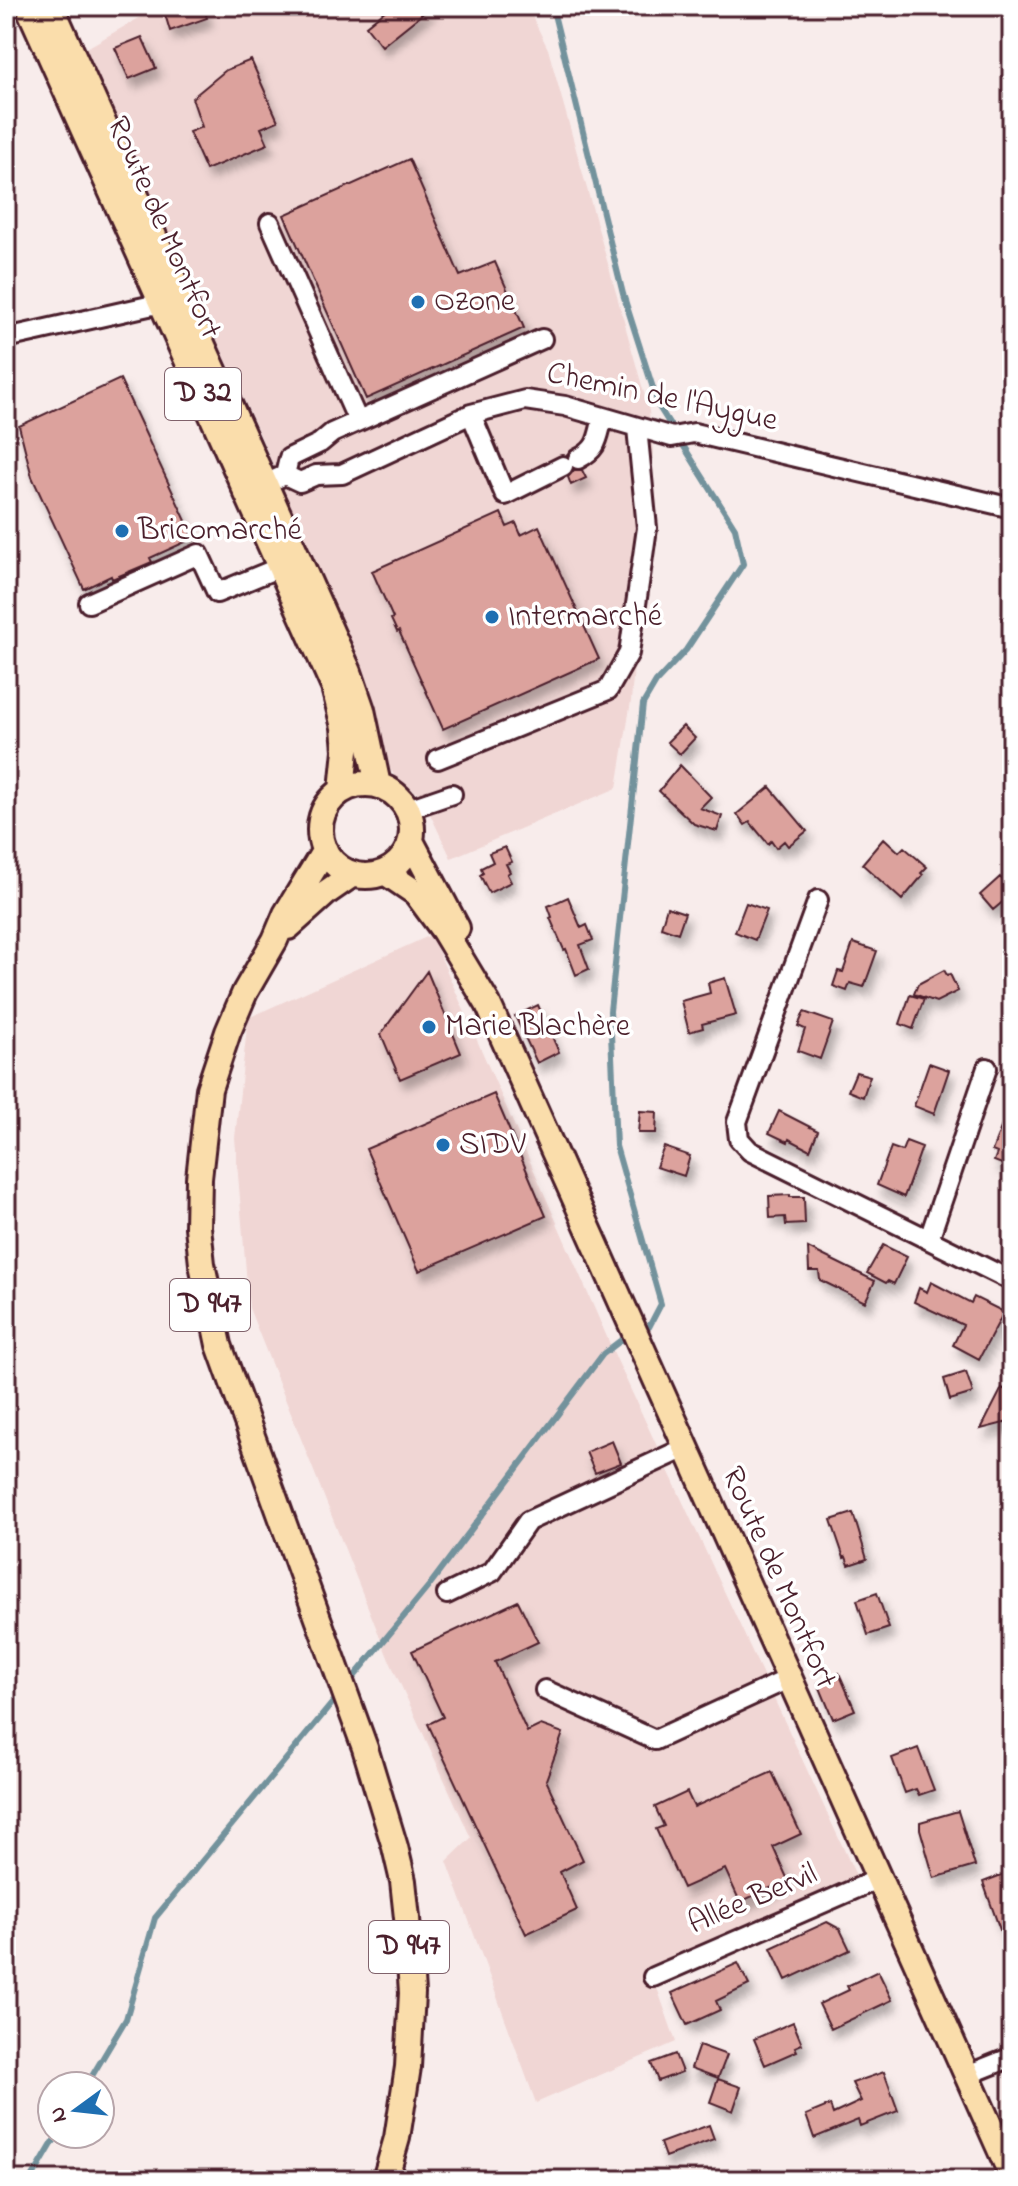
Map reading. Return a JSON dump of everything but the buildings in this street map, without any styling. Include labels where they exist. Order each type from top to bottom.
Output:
[{"type":"main road","name":"Route de Montfort","points":[[28,6],[334,687],[346,750],[342,790]]},
{"type":"main road","name":"Route de Montfort","points":[[51,6],[275,480],[362,710],[378,785]]},
{"type":"main road","points":[[366,783],[378,785],[401,798],[408,809],[413,830],[411,841],[397,865],[385,872],[364,876],[353,874],[341,869],[325,850],[320,828],[322,816],[333,797],[342,790],[366,783]]},
{"type":"main road","name":"Route de Montfort","points":[[411,841],[476,965],[488,1004],[788,1679],[967,2075],[1006,2147],[1012,2176]]},
{"type":"main road","name":"D 947","points":[[325,850],[286,914],[228,1032],[209,1089],[199,1178],[198,1227],[202,1264],[219,1345],[354,1719],[403,1881],[412,1993],[408,2067],[397,2138],[385,2180]]},
{"type":"main road","name":"Route de Montfort","points":[[385,872],[416,893],[444,931],[488,1004]]},
{"type":"main road","name":"D 947","points":[[275,940],[306,910],[353,874]]},
{"type":"street","points":[[270,223],[358,421]]},
{"type":"street","points":[[6,338],[162,303]]},
{"type":"street","points":[[275,480],[289,458],[320,443],[332,433],[542,339]]},
{"type":"street","name":"Chemin de l'Aygue","points":[[275,480],[300,482],[316,475],[342,474],[471,414],[525,400],[565,406],[672,437],[694,433],[1012,508]]},
{"type":"street","points":[[471,414],[505,495],[590,453],[603,418]]},
{"type":"street","points":[[438,759],[608,690],[629,653],[647,528],[637,428]]},
{"type":"street","points":[[89,603],[199,554],[217,593],[280,567]]},
{"type":"street","points":[[408,809],[452,794]]},
{"type":"street","points":[[818,900],[737,1122],[739,1139],[750,1151],[1012,1281]]},
{"type":"street","points":[[929,1239],[987,1068]]},
{"type":"street","points":[[447,1594],[492,1572],[528,1521],[685,1448]]},
{"type":"street","points":[[545,1690],[655,1740],[788,1679]]},
{"type":"street","name":"Allée Bervil","points":[[653,1977],[878,1879]]},
{"type":"street","points":[[967,2075],[1012,2057]]},
{"type":"shaded area","points":[[160,6],[527,6],[548,49],[649,411],[653,450],[631,701],[617,788],[451,858],[421,795],[399,782],[385,762],[369,693],[266,448],[85,49]]},
{"type":"shaded area","points":[[431,935],[617,1360],[866,1897],[656,1985],[676,2042],[536,2103],[447,1861],[471,1838],[387,1655],[249,1308],[235,1138],[248,1018]]},
{"type":"waterway","points":[[552,6],[623,294],[659,407],[735,528],[743,564],[686,650],[656,682],[643,704],[610,1011],[616,1146],[661,1304],[649,1327],[640,1331]]},
{"type":"waterway","points":[[349,1683],[428,1587],[603,1354],[630,1336]]},
{"type":"waterway","points":[[96,2070],[126,2019],[155,1918],[339,1695]]},
{"type":"waterway","points":[[31,2180],[49,2150]]},
{"type":"place","name":"Ozone","points":[[418,302]]},
{"type":"place","name":"Bricomarché","points":[[122,531]]},
{"type":"place","name":"Intermarché","points":[[492,617]]},
{"type":"place","name":"Marie Blachère","points":[[429,1027]]},
{"type":"place","name":"SIDV","points":[[443,1145]]}]
